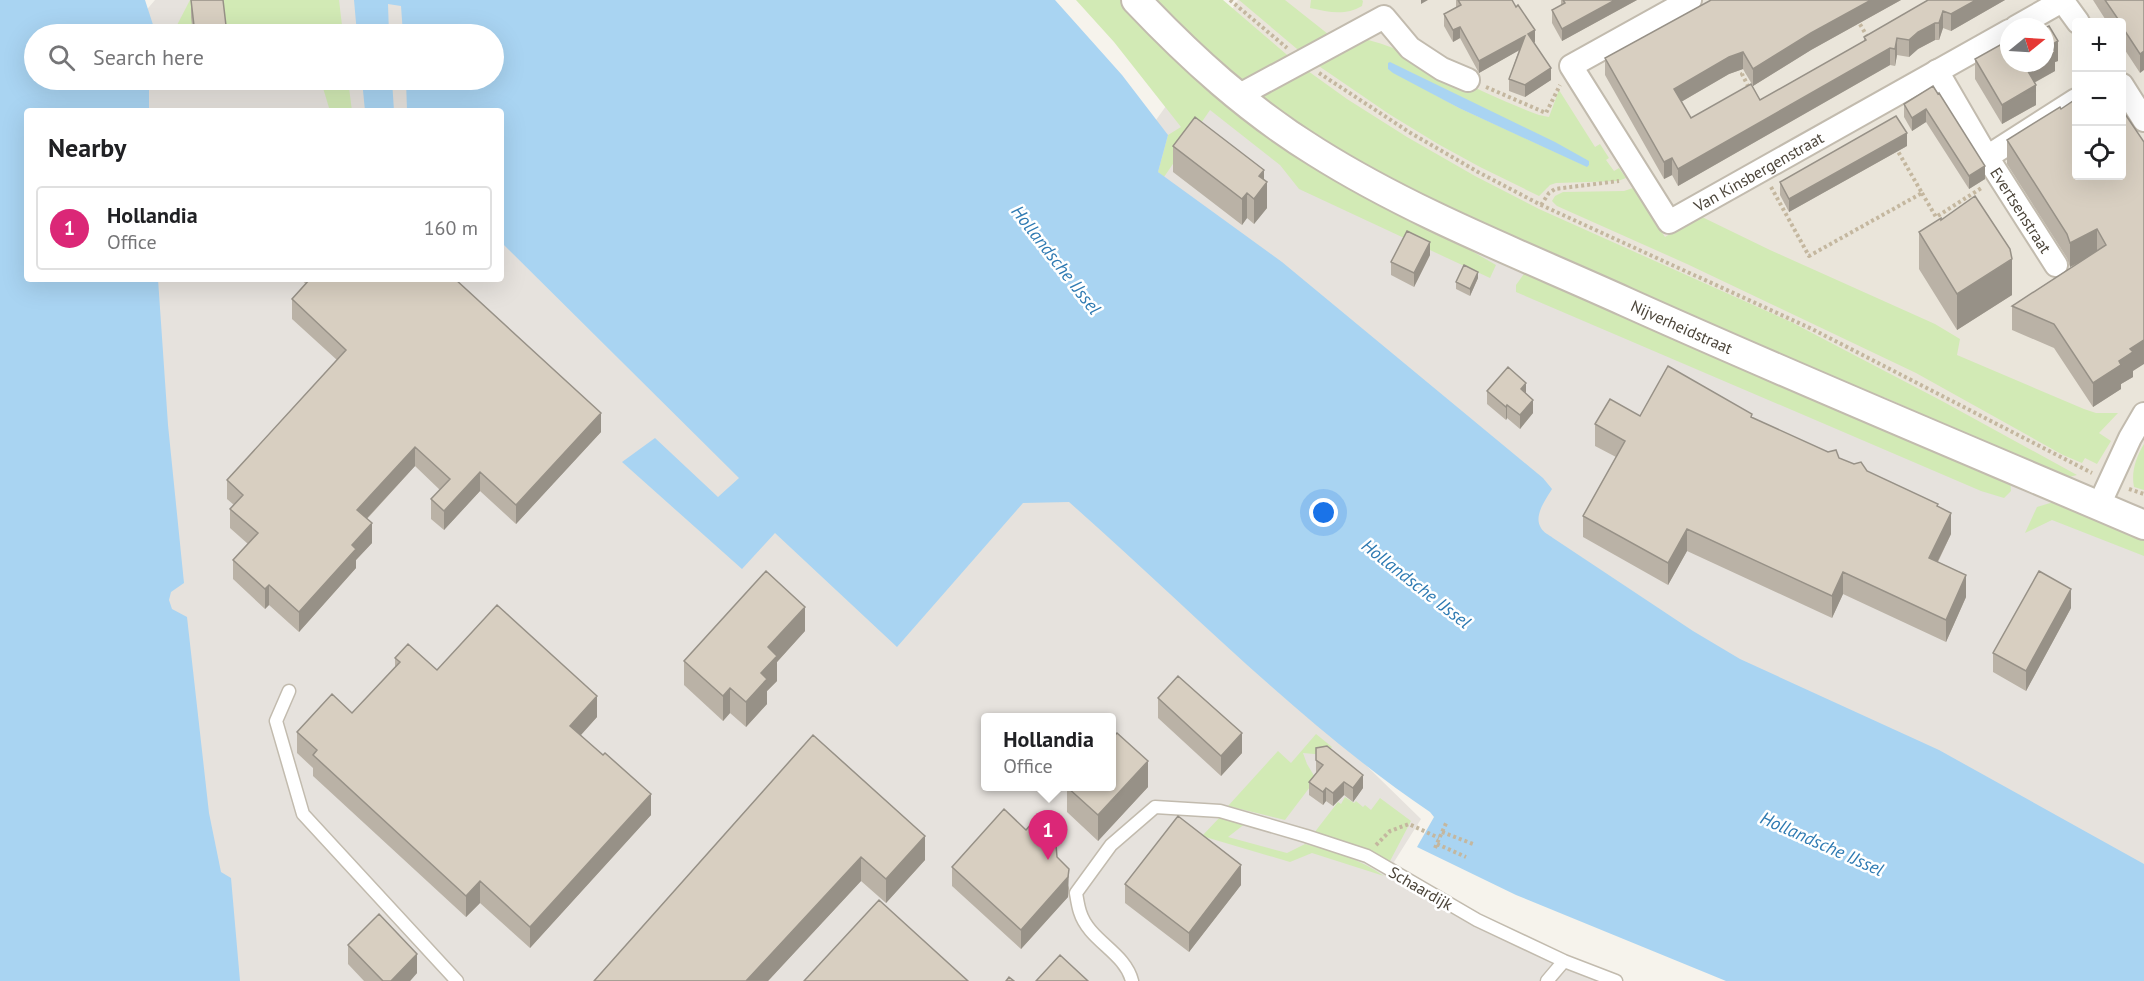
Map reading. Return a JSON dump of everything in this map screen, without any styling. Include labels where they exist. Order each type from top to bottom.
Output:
[{"type":"street","name":"Nijverheidstraat","points":[[1136,0],[1178,44],[1238,96],[1315,152],[1416,207],[1685,329],[2104,494],[2144,525]]},
{"type":"street","points":[[1574,71],[1690,0]]},
{"type":"street","points":[[2031,18],[2062,0],[2075,18]]},
{"type":"street","points":[[1238,96],[1384,17],[1410,48],[1443,69],[1468,80]]},
{"type":"street","name":"Van Kinsbergenstraat","points":[[1574,71],[1669,222],[2000,36]]},
{"type":"street","name":"Evertsenstraat","points":[[1937,71],[1987,157],[2056,265]]},
{"type":"street","points":[[2126,93],[2144,120]]},
{"type":"street","name":"Evertsenstraat","points":[[1987,157],[2072,103]]},
{"type":"street","points":[[2104,494],[2144,414]]},
{"type":"lane","points":[[289,691],[276,721],[303,814],[458,981]]},
{"type":"lane","name":"Schaardijk","points":[[1132,981],[1129,969],[1084,921],[1080,914],[1076,893],[1111,845],[1155,807],[1221,811],[1366,856],[1477,920],[1564,961],[1616,981]]},
{"type":"lane","points":[[1547,981],[1564,961]]},
{"type":"path","points":[[1230,0],[1301,60],[1417,138],[1478,172],[1541,205],[1812,329],[2104,494],[2144,494]]},
{"type":"path","points":[[1854,13],[1871,43]]},
{"type":"path","points":[[1752,69],[1742,74],[1753,95]]},
{"type":"path","points":[[1468,80],[1546,113],[1558,86],[1574,71]]},
{"type":"path","points":[[1894,146],[1936,217],[1999,176]]},
{"type":"path","points":[[1762,170],[1809,256],[1922,193]]},
{"type":"path","points":[[1541,205],[1549,193],[1555,189],[1642,179]]},
{"type":"path","points":[[1447,821],[1436,846],[1466,857]]},
{"type":"path","points":[[1366,856],[1390,831],[1409,824],[1439,838]]},
{"type":"path","points":[[1442,831],[1473,844]]},
{"type":"shaded area","points":[[155,0],[427,0],[428,24],[135,24]]},
{"type":"shaded area","points":[[1238,0],[2144,0],[2144,543],[1299,170],[1194,67]]},
{"type":"shaded area","points":[[1194,67],[1299,170],[2144,543],[2144,896],[1615,610],[1118,173]]},
{"type":"shaded area","points":[[122,90],[429,90],[430,108],[123,108]]},
{"type":"shaded area","points":[[504,223],[1020,485],[1079,485],[1421,819],[1394,862],[1399,869],[1563,959],[1619,981],[190,981],[129,282],[504,282]]},
{"type":"green space","points":[[190,0],[339,0],[342,24],[178,24]]},
{"type":"green space","points":[[1076,0],[1123,0],[1333,171],[1496,265],[1490,278],[1299,189],[1280,165],[1210,110],[1164,177],[1158,172],[1168,135],[1181,127],[1114,42]]},
{"type":"green space","points":[[1146,0],[1223,0],[1293,60],[1245,85]]},
{"type":"green space","points":[[1239,0],[1285,0],[1333,38],[1303,54]]},
{"type":"green space","points":[[1311,0],[1363,1],[1362,6],[1356,9],[1337,12],[1310,8]]},
{"type":"green space","points":[[1359,38],[1370,40],[1403,52],[1503,101],[1549,117],[1559,90],[1595,147],[1600,144],[1609,158],[1606,160],[1614,171],[1619,168],[1626,178],[1618,181],[1556,183],[1550,185],[1539,196],[1438,144],[1389,114],[1310,60]],"holes":[[[1388,69],[1406,70],[1589,165],[1586,166],[1459,108]]]},
{"type":"green space","points":[[1301,66],[1347,99],[1407,137],[1475,176],[1539,209],[1791,322],[2077,475],[2065,478],[1884,397],[1877,403],[1681,317],[1355,165],[1288,121],[1260,96]]},
{"type":"green space","points":[[324,90],[349,90],[352,108],[329,108]]},
{"type":"green space","points":[[1633,188],[1665,237],[1700,216],[1935,324],[1960,339],[1957,355],[2084,409],[2096,413],[2118,413],[2099,433],[2111,441],[2097,464],[2085,458],[2082,463],[2063,455],[1916,373],[1687,264],[1557,206],[1552,201],[1555,196],[1563,192],[1624,191]]},
{"type":"green space","points":[[1531,264],[2010,478],[2011,491],[2004,498],[1981,491],[1516,292],[1516,285]]},
{"type":"green space","points":[[2144,444],[2144,490],[2134,487],[2133,476]]},
{"type":"green space","points":[[2060,500],[2144,535],[2144,556],[2052,520],[2025,533],[2037,507]]},
{"type":"green space","points":[[1316,734],[1332,747],[1326,755],[1303,753],[1316,779],[1285,820],[1228,806],[1278,751],[1291,763]]},
{"type":"green space","points":[[1345,797],[1371,810],[1380,798],[1411,821],[1389,863],[1314,833],[1338,802],[1341,804]]},
{"type":"green space","points":[[1221,816],[1246,823],[1228,837],[1287,853],[1305,844],[1346,856],[1384,876],[1312,853],[1290,862],[1202,836]]},
{"type":"water","points":[[0,0],[145,0],[153,24],[24,24],[24,90],[149,90],[149,108],[24,108],[24,282],[158,282],[168,425],[184,583],[171,592],[169,600],[172,609],[187,617],[209,813],[221,872],[231,878],[240,981],[0,981]]},
{"type":"water","name":"Hollandsche IJssel","points":[[354,0],[1055,0],[1122,75],[1168,135],[1158,172],[1282,262],[1543,478],[1552,489],[1538,518],[1545,532],[1693,631],[1740,659],[1939,750],[2144,864],[2144,981],[1726,981],[1516,895],[1417,847],[1434,817],[1430,812],[1382,778],[1290,703],[1069,502],[1023,503],[897,647],[775,533],[742,569],[622,462],[655,438],[718,497],[739,478],[504,245],[504,108],[407,108],[406,90],[504,90],[504,24],[402,24],[401,6],[388,4],[389,24],[356,24]]},
{"type":"water","points":[[1390,62],[1555,142],[1589,161],[1589,165],[1587,167],[1459,108],[1393,73],[1388,69]]},
{"type":"water","points":[[363,90],[393,90],[394,108],[365,108]]},
{"type":"building","points":[[191,0],[223,0],[226,24],[194,24]]},
{"type":"building","points":[[1458,0],[1512,0],[1535,30],[1528,34],[1551,68],[1525,85],[1509,79],[1525,36],[1479,61],[1460,27],[1453,30],[1444,14],[1461,5]]},
{"type":"building","points":[[1563,0],[1615,0],[1562,29],[1552,10],[1565,3]]},
{"type":"building","points":[[1711,0],[1871,0],[1753,69],[1743,52],[1729,57],[1674,89],[1691,118],[1751,84],[1760,100],[1866,40],[1864,37],[1928,0],[1976,0],[1951,14],[1943,11],[1939,23],[1918,32],[1909,40],[1897,38],[1895,49],[1890,48],[1678,169],[1672,158],[1664,162],[1605,58]]},
{"type":"building","points":[[2105,0],[2144,0],[2144,51],[2140,54],[2126,33],[2126,18],[2117,18]]},
{"type":"building","points":[[2000,45],[2000,72],[2028,72],[2036,85],[2002,105],[1975,59]]},
{"type":"building","points":[[1933,86],[1985,166],[1969,176],[1926,109],[1912,118],[1904,104]]},
{"type":"building","points":[[2072,102],[2072,180],[2126,180],[2126,115],[2144,142],[2144,340],[2130,349],[2133,352],[2119,361],[2121,365],[2093,383],[2054,324],[2012,306],[2106,245],[2097,229],[2070,243],[2067,234],[2007,140],[2060,107],[2061,109]]},
{"type":"building","points":[[1896,116],[1907,133],[1789,199],[1780,182]]},
{"type":"building","points":[[1195,117],[1264,170],[1259,176],[1267,182],[1254,199],[1247,193],[1242,199],[1173,146]]},
{"type":"building","points":[[1975,196],[2010,249],[2012,259],[1957,294],[1919,232],[1941,218],[1941,220]]},
{"type":"building","points":[[1407,231],[1430,242],[1414,273],[1391,262]]},
{"type":"building","points":[[1464,265],[1478,272],[1470,289],[1456,282]]},
{"type":"building","points":[[307,282],[458,282],[601,413],[516,505],[480,472],[444,511],[431,499],[450,479],[415,447],[357,510],[372,523],[352,545],[356,549],[299,612],[269,585],[265,589],[233,560],[258,533],[230,509],[243,495],[227,480],[346,350],[292,299]]},
{"type":"building","points":[[1668,366],[1752,414],[1751,417],[1828,452],[1836,450],[1839,458],[1854,464],[1861,462],[1867,471],[1938,504],[1937,506],[1951,513],[1929,558],[1966,575],[1946,620],[1843,572],[1832,596],[1687,529],[1668,563],[1583,516],[1625,441],[1595,424],[1610,399],[1640,416]]},
{"type":"building","points":[[1508,367],[1526,383],[1521,389],[1533,400],[1520,415],[1487,391]]},
{"type":"building","points":[[766,571],[805,607],[768,647],[777,656],[761,673],[767,679],[746,702],[730,688],[723,696],[684,661]]},
{"type":"building","points":[[2039,571],[2071,589],[2026,671],[1993,653]]},
{"type":"building","points":[[497,605],[597,696],[570,726],[603,755],[605,753],[651,794],[530,927],[480,881],[466,896],[313,755],[317,750],[297,732],[332,694],[352,713],[400,662],[395,658],[408,644],[437,670]]},
{"type":"building","points":[[1178,676],[1242,733],[1221,756],[1158,698]]},
{"type":"building","points":[[1116,734],[1148,761],[1098,815],[1071,791],[1116,791]]},
{"type":"building","points":[[813,735],[925,836],[886,879],[861,857],[746,981],[594,981]]},
{"type":"building","points":[[1327,746],[1363,775],[1353,788],[1344,782],[1333,793],[1326,788],[1323,792],[1309,782],[1323,765],[1316,760],[1316,748]]},
{"type":"building","points":[[1004,809],[1026,830],[1032,823],[1056,845],[1057,857],[1069,869],[1068,877],[1021,930],[952,867]]},
{"type":"building","points":[[1178,816],[1241,865],[1189,933],[1125,884]]},
{"type":"building","points":[[879,900],[968,981],[804,981]]},
{"type":"building","points":[[379,914],[417,954],[391,981],[383,981],[348,945]]},
{"type":"building","points":[[1060,955],[1088,981],[1036,981]]},
{"type":"place","name":"Hollandia","points":[[1048,860]]}]
